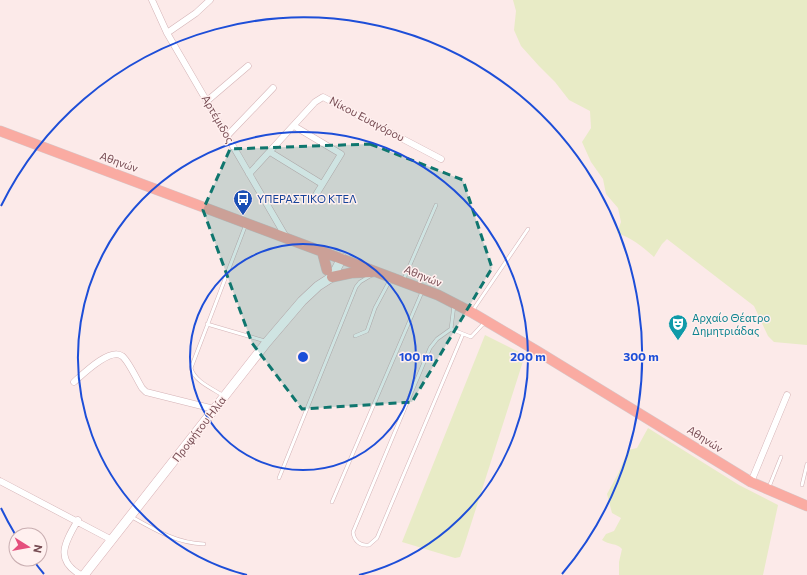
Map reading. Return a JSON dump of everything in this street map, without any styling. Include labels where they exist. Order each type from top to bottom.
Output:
[{"type":"main road","name":"Αθηνών","points":[[0,131],[423,288],[471,312],[750,482],[807,506]]},
{"type":"main road","points":[[322,251],[330,274],[379,272]]},
{"type":"street","name":"Αρτέμιδος","points":[[152,0],[167,33],[286,237]]},
{"type":"street","points":[[167,33],[196,13],[210,0]]},
{"type":"street","points":[[207,101],[248,66]]},
{"type":"street","points":[[228,136],[273,88]]},
{"type":"street","name":"Νίκου Ευαγόρου","points":[[249,174],[318,99],[324,97],[441,159]]},
{"type":"street","points":[[294,126],[341,154],[314,198]]},
{"type":"street","points":[[270,152],[322,184]]},
{"type":"street","points":[[330,274],[338,257]]},
{"type":"street","name":"Προφήτου Ηλία","points":[[84,575],[267,342],[330,274]]},
{"type":"street","points":[[74,382],[110,355],[119,354],[125,359],[142,388],[146,392],[214,409]]},
{"type":"street","points":[[750,482],[787,395]]},
{"type":"street","points":[[0,481],[78,520],[112,540]]},
{"type":"street","points":[[78,520],[68,537],[64,558],[66,564],[72,570],[81,575]]},
{"type":"lane","points":[[403,281],[436,205]]},
{"type":"lane","points":[[224,396],[192,374],[191,368],[247,223]]},
{"type":"lane","points":[[471,312],[528,229]]},
{"type":"lane","points":[[279,478],[356,287],[364,278],[379,272]]},
{"type":"lane","points":[[355,336],[367,330],[375,308],[392,276]]},
{"type":"lane","points":[[332,502],[423,288]]},
{"type":"lane","points":[[454,303],[451,329],[437,339],[430,348],[360,517],[354,535],[356,541],[361,544],[372,543],[377,538],[463,334]]},
{"type":"lane","points":[[451,329],[471,337],[486,321]]},
{"type":"lane","points":[[207,324],[267,342]]},
{"type":"lane","points":[[768,490],[781,457]]},
{"type":"lane","points":[[802,485],[807,464]]},
{"type":"lane","points":[[131,517],[166,536],[191,543],[204,544]]},
{"type":"highlighted area","points":[[370,144],[463,180],[492,268],[412,402],[302,409],[252,343],[203,210],[230,149]]},
{"type":"green space","points":[[513,0],[807,0],[807,345],[774,342],[768,336],[754,306],[667,239],[654,257],[637,243],[617,233],[621,222],[618,208],[606,194],[603,179],[591,162],[582,142],[591,128],[590,111],[569,100],[555,82],[521,46],[514,30],[516,11]]},
{"type":"green space","points":[[485,335],[525,355],[464,546],[460,557],[455,558],[402,542]]},
{"type":"green space","points":[[648,428],[739,485],[778,505],[763,575],[619,575],[619,562],[622,549],[602,540],[606,534],[614,531],[621,518],[612,513],[607,494],[618,474],[628,450],[637,448]]},
{"type":"place","name":"ΥΠΕΡΑΣΤΙΚΟ ΚΤΕΛ","points":[[243,216]]},
{"type":"place","name":"Αρχαίο Θέατρο Δημητριάδας","points":[[678,341]]}]
